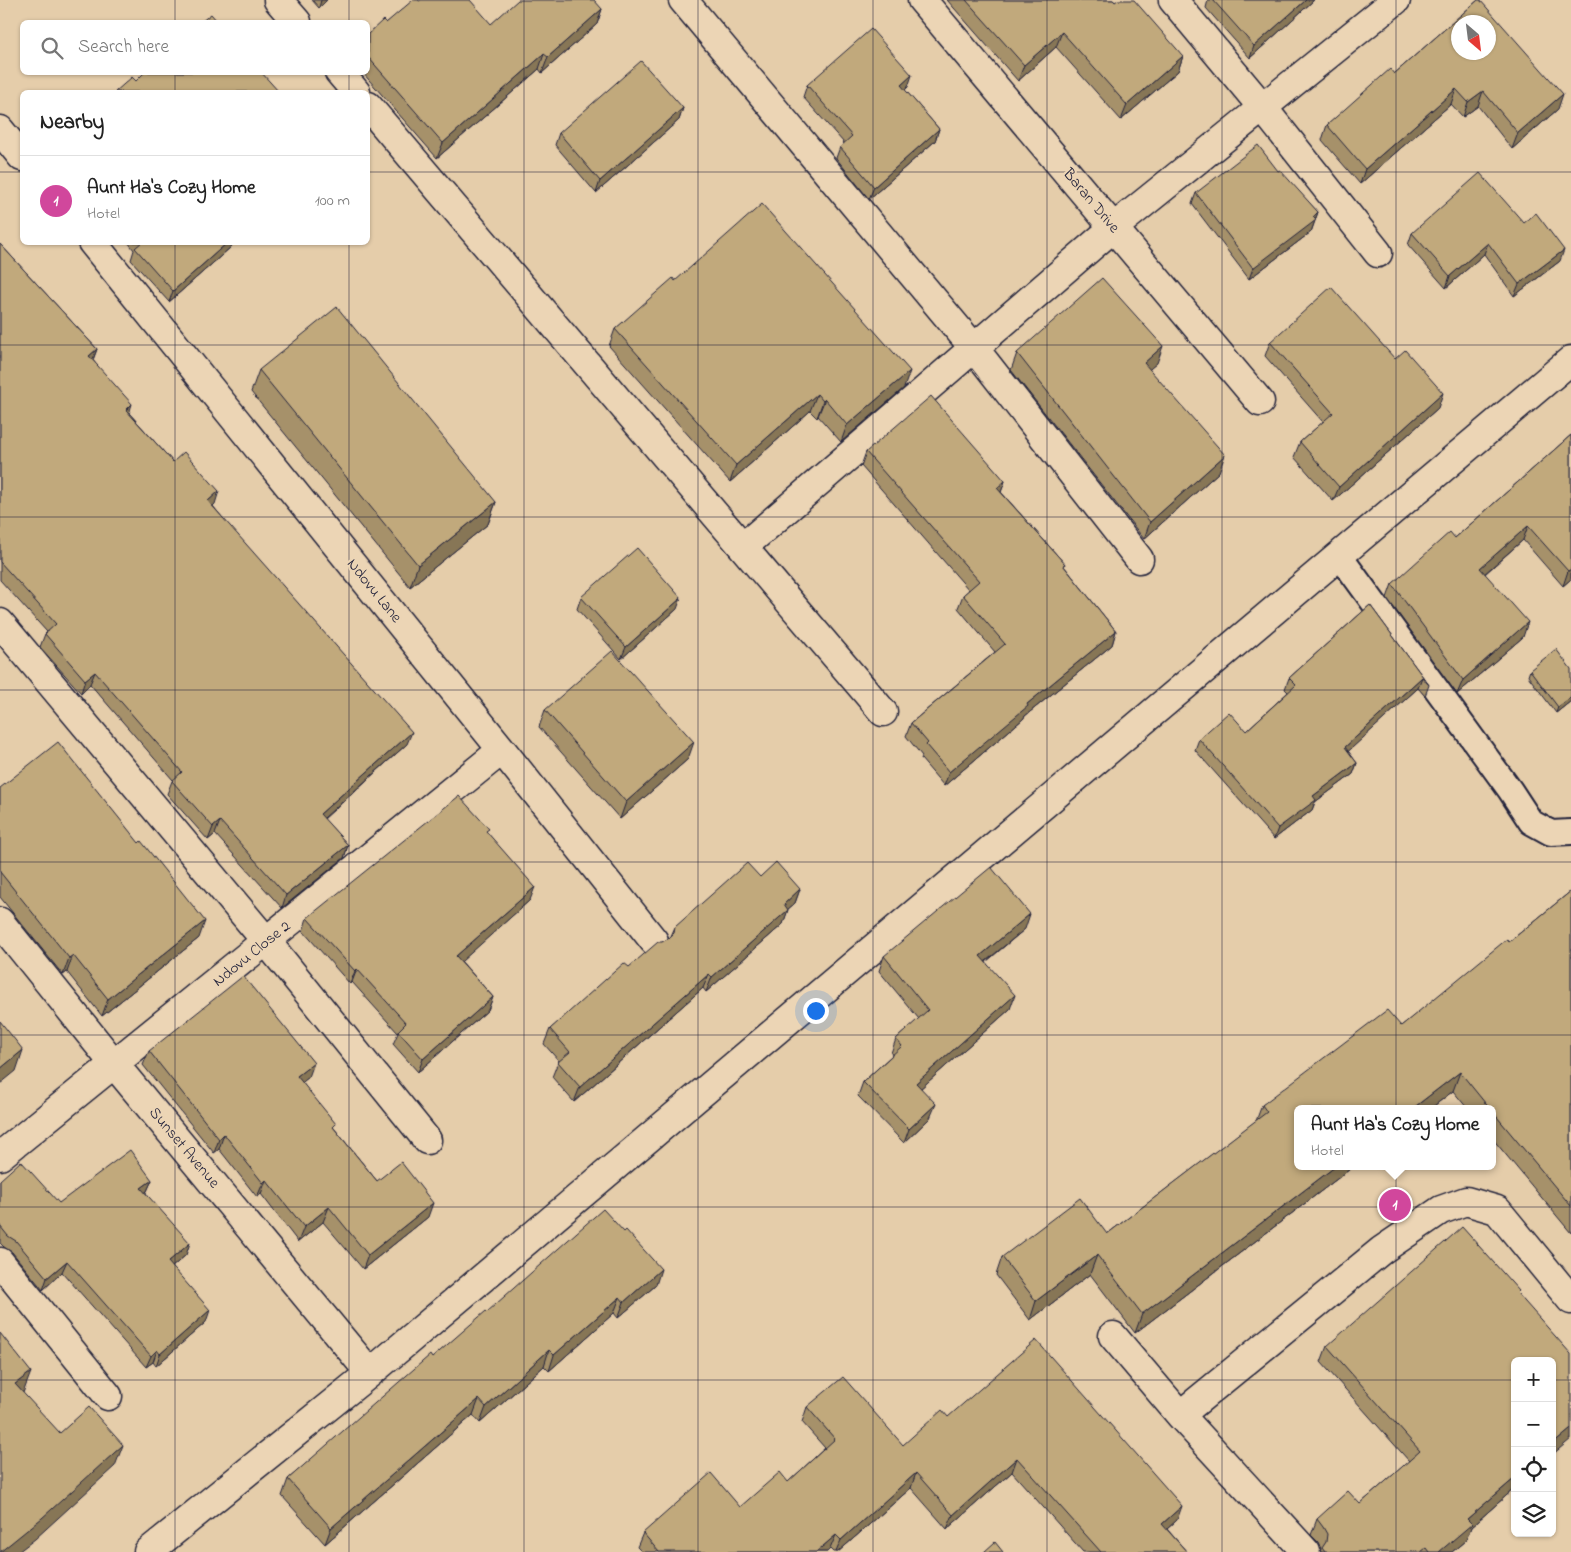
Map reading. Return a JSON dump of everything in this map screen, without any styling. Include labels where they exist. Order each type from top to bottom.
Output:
[{"type":"street","points":[[278,0],[295,20]]},
{"type":"street","points":[[683,0],[974,348],[1139,559]]},
{"type":"street","name":"Baran Drive","points":[[922,0],[1260,402]]},
{"type":"street","points":[[1173,0],[1263,108],[1378,253]]},
{"type":"street","points":[[743,547],[1113,228],[1396,0]]},
{"type":"street","points":[[342,75],[354,90]]},
{"type":"street","points":[[370,108],[486,248],[883,712]]},
{"type":"street","points":[[0,130],[20,154]]},
{"type":"street","name":"Ndovu Lane","points":[[94,245],[654,941]]},
{"type":"street","points":[[148,1552],[370,1372],[1571,360]]},
{"type":"street","points":[[0,623],[267,942],[427,1140]]},
{"type":"street","name":"Ndovu Close 2","points":[[0,1156],[38,1124],[115,1065],[502,750]]},
{"type":"street","name":"Sunset Avenue","points":[[0,922],[115,1065],[370,1372]]},
{"type":"street","points":[[1180,1415],[1382,1250],[1441,1210],[1466,1201],[1497,1210],[1571,1300]]},
{"type":"street","points":[[0,1262],[108,1396]]},
{"type":"street","points":[[1113,1336],[1180,1415],[1306,1552]]},
{"type":"lane","points":[[1339,555],[1510,790],[1531,822],[1551,833],[1571,832]]},
{"type":"building","points":[[413,0],[470,0],[491,24],[518,0],[594,0],[602,9],[548,57],[544,54],[443,143],[370,59],[370,32],[383,20],[386,23]]},
{"type":"building","points":[[966,0],[1113,0],[1115,2],[1118,0],[1134,0],[1183,56],[1127,105],[1062,32],[1024,65]]},
{"type":"building","points":[[1213,0],[1306,0],[1254,46]]},
{"type":"building","points":[[1478,0],[1493,15],[1461,15]]},
{"type":"building","points":[[211,14],[216,20],[204,20]]},
{"type":"building","points":[[1496,18],[1563,94],[1518,133],[1483,91],[1468,102],[1456,89],[1365,169],[1327,125],[1390,69],[1394,74],[1451,24],[1451,60],[1496,60]]},
{"type":"building","points":[[871,29],[912,75],[901,85],[939,129],[874,187],[840,147],[852,136],[807,85]]},
{"type":"building","points":[[641,61],[683,108],[600,181],[559,133]]},
{"type":"building","points":[[142,75],[264,75],[277,90],[117,90],[132,77],[136,81]]},
{"type":"building","points":[[1258,145],[1278,171],[1280,170],[1318,212],[1313,217],[1316,220],[1253,268],[1196,193]]},
{"type":"building","points":[[1480,173],[1524,223],[1536,213],[1564,250],[1519,284],[1488,243],[1450,276],[1412,233]]},
{"type":"building","points":[[762,204],[910,371],[847,425],[825,399],[823,401],[817,394],[736,465],[615,329],[673,278],[675,281]]},
{"type":"building","points":[[0,244],[97,349],[89,356],[132,404],[126,410],[173,462],[184,452],[219,491],[208,501],[412,732],[320,814],[348,845],[286,895],[220,821],[213,827],[172,781],[182,772],[95,672],[85,680],[45,634],[56,624],[0,562]]},
{"type":"building","points":[[138,245],[225,245],[173,291],[135,248]]},
{"type":"building","points":[[1102,278],[1163,346],[1144,363],[1225,455],[1150,522],[1017,353]]},
{"type":"building","points":[[1331,287],[1395,359],[1405,350],[1443,393],[1339,487],[1300,442],[1333,413],[1270,342]]},
{"type":"building","points":[[337,307],[496,502],[418,565],[259,370]]},
{"type":"building","points":[[931,396],[1005,481],[997,488],[1065,564],[1063,565],[1116,631],[1027,704],[1028,706],[949,772],[926,745],[928,743],[911,723],[1005,644],[963,595],[979,581],[866,452]]},
{"type":"building","points":[[1571,435],[1571,569],[1568,571],[1528,526],[1480,568],[1528,622],[1463,680],[1392,584],[1450,532],[1455,538]]},
{"type":"building","points":[[637,548],[681,598],[626,647],[581,597]]},
{"type":"building","points":[[1370,605],[1429,685],[1422,677],[1345,747],[1357,763],[1313,796],[1316,800],[1278,828],[1199,739],[1229,712],[1246,731],[1296,685],[1289,678]]},
{"type":"building","points":[[1556,649],[1571,669],[1571,697],[1558,707],[1530,670]]},
{"type":"building","points":[[612,651],[694,742],[626,802],[545,710]]},
{"type":"building","points":[[58,742],[139,843],[141,841],[205,921],[108,999],[73,955],[69,958],[0,872],[0,788]]},
{"type":"building","points":[[459,796],[489,829],[486,831],[535,887],[456,956],[493,997],[423,1059],[398,1031],[406,1023],[307,918]]},
{"type":"building","points":[[776,862],[800,889],[784,904],[788,910],[712,977],[709,974],[580,1087],[558,1062],[570,1052],[550,1029],[624,963],[629,967],[658,942],[669,938],[674,933],[675,927],[747,863],[760,877]]},
{"type":"building","points":[[991,867],[1030,914],[980,956],[1015,995],[916,1083],[936,1104],[909,1129],[863,1082],[902,1046],[896,1039],[928,1010],[884,956]]},
{"type":"building","points":[[1571,891],[1571,1206],[1496,1116],[1496,1105],[1487,1105],[1460,1072],[1417,1105],[1294,1105],[1294,1170],[1331,1170],[1142,1314],[1097,1255],[1036,1301],[1002,1257],[1080,1198],[1107,1234],[1267,1112],[1262,1105],[1387,1010],[1401,1026],[1507,939],[1509,942]]},
{"type":"building","points":[[243,976],[314,1063],[297,1076],[336,1124],[333,1127],[377,1181],[401,1162],[433,1203],[368,1255],[329,1207],[304,1227],[266,1180],[263,1183],[224,1134],[219,1139],[149,1051]]},
{"type":"building","points":[[0,1021],[23,1050],[0,1069]]},
{"type":"building","points":[[130,1150],[152,1180],[141,1188],[190,1243],[168,1262],[210,1310],[160,1354],[157,1350],[151,1356],[67,1261],[47,1278],[16,1241],[8,1236],[0,1226],[0,1180],[21,1161],[59,1203]]},
{"type":"building","points":[[603,1209],[624,1232],[626,1230],[661,1269],[624,1302],[620,1297],[554,1355],[549,1350],[486,1407],[479,1399],[331,1528],[288,1479],[430,1355],[432,1358],[487,1312]]},
{"type":"building","points":[[1462,1227],[1519,1291],[1517,1293],[1571,1354],[1571,1429],[1556,1442],[1556,1357],[1511,1357],[1511,1481],[1467,1519],[1472,1524],[1439,1552],[1429,1552],[1426,1548],[1421,1552],[1325,1552],[1322,1548],[1326,1542],[1327,1534],[1317,1519],[1348,1491],[1360,1504],[1420,1451],[1327,1346]]},
{"type":"building","points":[[0,1333],[31,1372],[15,1384],[60,1433],[89,1407],[123,1445],[42,1518],[0,1552]]},
{"type":"building","points":[[1036,1340],[1182,1506],[1162,1524],[1187,1552],[1101,1552],[1017,1458],[953,1515],[916,1473],[841,1540],[836,1535],[816,1552],[659,1552],[643,1533],[711,1473],[740,1507],[780,1472],[788,1482],[835,1439],[807,1407],[843,1377],[903,1445],[942,1410],[948,1417]]},
{"type":"building","points":[[995,1542],[1003,1552],[984,1552]]},
{"type":"place","name":"Aunt Ha's Cozy Home","points":[[1395,1205]]}]
